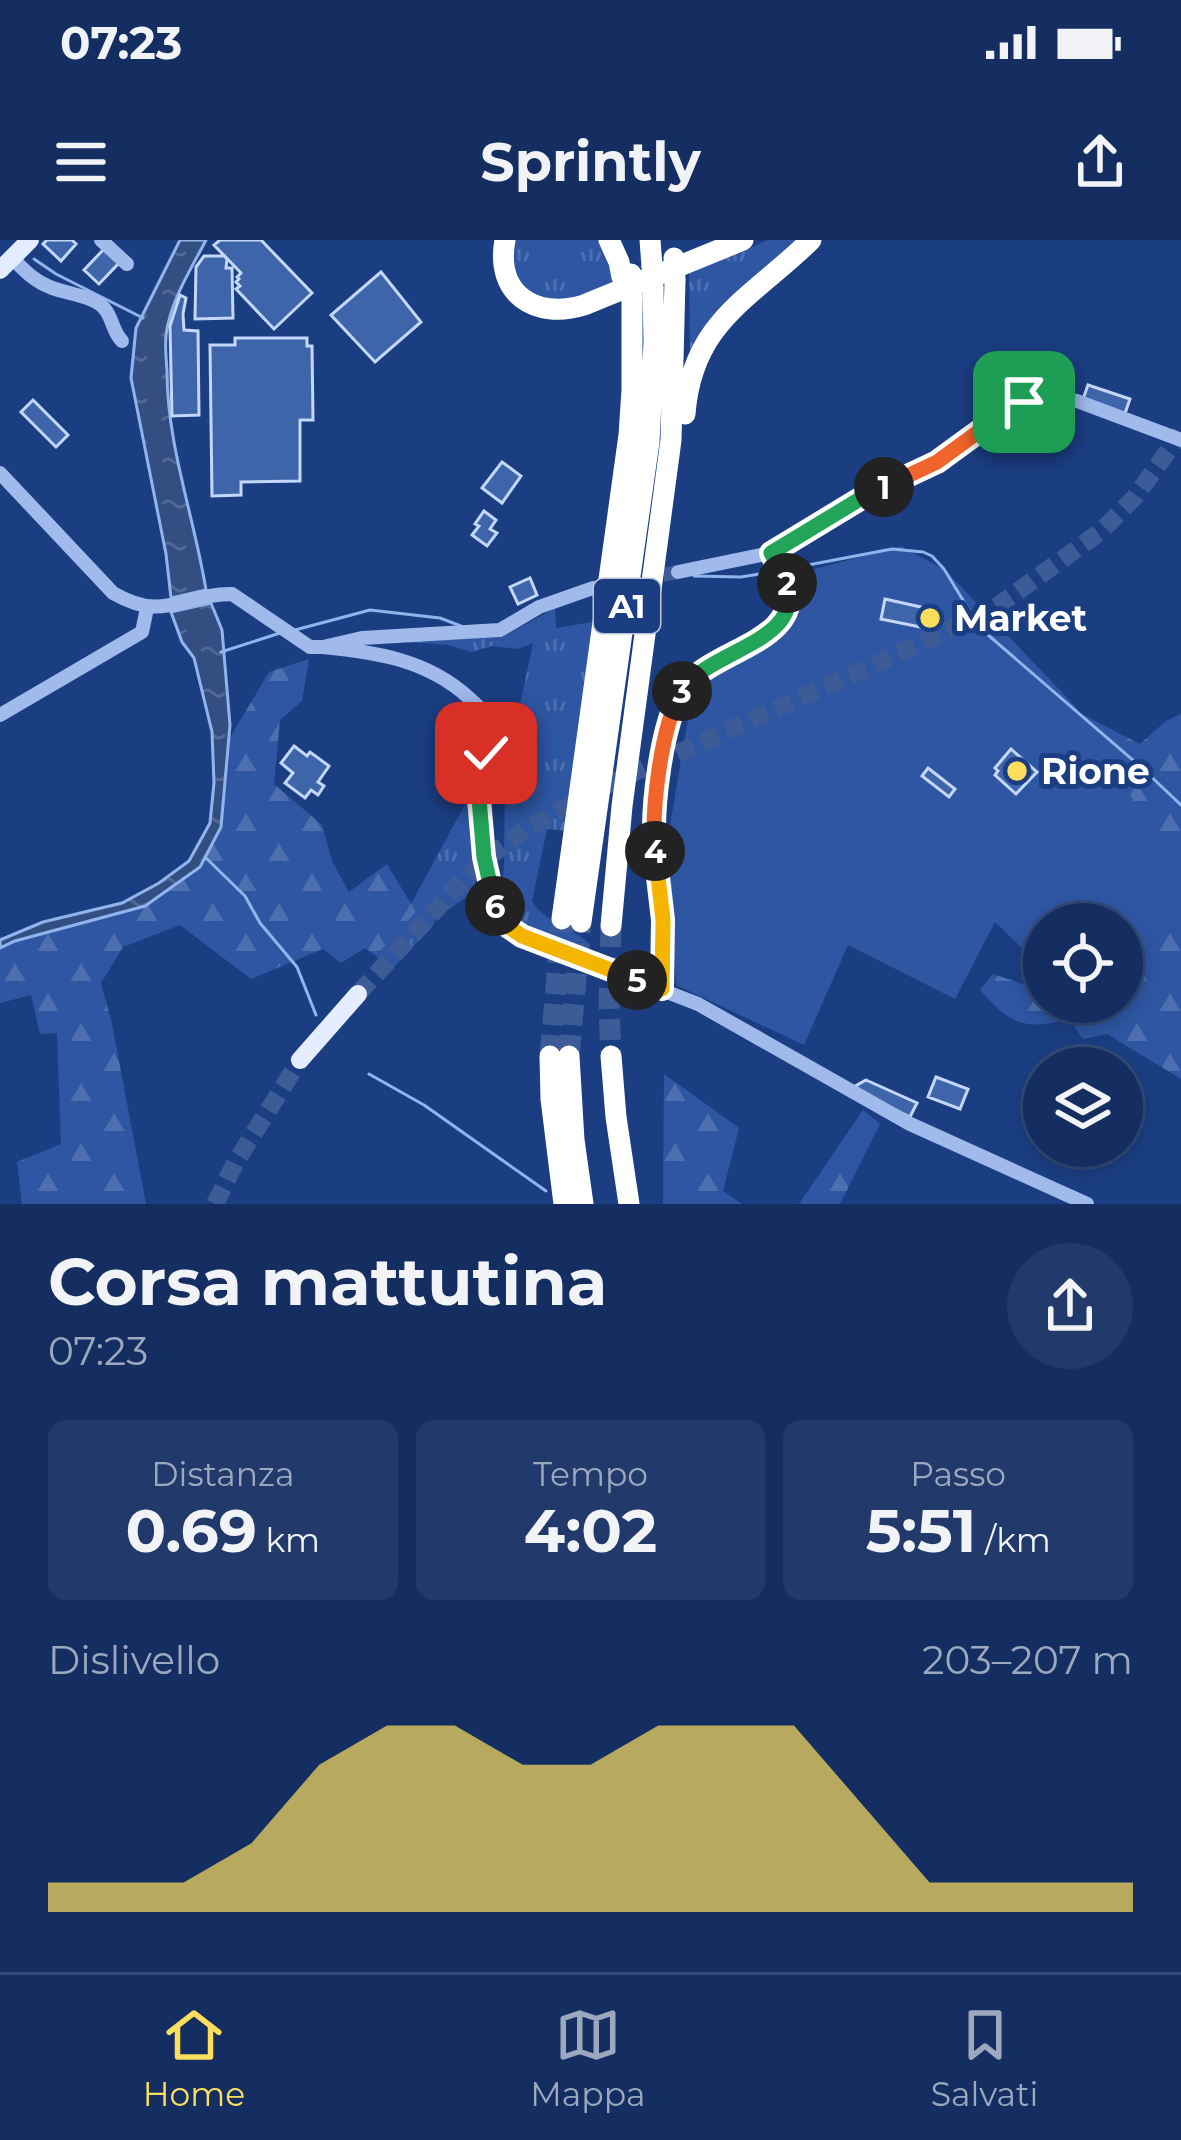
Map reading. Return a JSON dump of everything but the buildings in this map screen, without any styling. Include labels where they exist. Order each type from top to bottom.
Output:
[{"type":"highway","points":[[505,240],[504,268],[515,291],[536,306],[560,310],[584,305],[743,240]]},
{"type":"highway","points":[[609,240],[619,262],[649,275]]},
{"type":"highway","name":"A1","points":[[611,926],[670,440],[649,275],[629,240]]},
{"type":"highway","name":"A1","points":[[649,275],[633,368],[571,921],[650,442],[654,343],[650,240]]},
{"type":"highway","points":[[638,692],[665,588],[693,371],[706,340],[725,315],[811,240]]},
{"type":"highway","points":[[564,1204],[550,1100],[559,1056],[583,1204]]},
{"type":"highway","points":[[611,1056],[629,1204]]},
{"type":"main road","points":[[6,264],[30,240]]},
{"type":"main road","points":[[300,1060],[358,994]]},
{"type":"street","points":[[101,240],[127,263]]},
{"type":"street","points":[[6,264],[50,288],[97,303],[106,310],[113,332],[122,341]]},
{"type":"street","points":[[678,572],[771,553],[860,499],[937,462],[1024,402],[1076,401],[1181,440]]},
{"type":"street","points":[[0,473],[113,592],[147,608],[232,594],[310,646],[391,656],[455,685],[487,717],[490,734],[478,787],[484,857],[493,902],[506,925],[522,936],[698,1004],[908,1123],[1087,1204]]},
{"type":"street","points":[[662,989],[663,920],[654,824],[667,726],[688,680],[774,629],[788,614],[791,596],[771,553]]},
{"type":"street","points":[[323,647],[362,638],[500,630],[539,607],[593,588]]},
{"type":"street","points":[[0,715],[142,632],[147,608]]},
{"type":"green space","points":[[511,240],[604,240],[619,282],[565,301],[538,299],[517,278]]},
{"type":"green space","points":[[768,240],[799,240],[690,358],[689,269]]},
{"type":"green space","points":[[901,546],[945,570],[1075,706],[1181,877],[1181,923],[1143,951],[1143,903],[1023,903],[1023,949],[995,922],[955,999],[848,945],[804,1045],[676,985],[667,843],[694,683],[753,650],[793,619],[796,574]]},
{"type":"green space","points":[[555,608],[556,628],[593,622],[565,831],[547,829],[532,901],[543,914],[589,943],[551,940],[521,928],[509,913],[501,890],[505,771],[497,737],[499,713],[520,705],[533,643],[518,649],[492,646],[471,652],[408,642],[503,637]]},
{"type":"green space","points":[[309,659],[302,701],[280,720],[274,784],[322,825],[332,861],[349,892],[387,864],[416,912],[376,956],[365,948],[341,963],[323,949],[251,979],[180,925],[123,947],[101,983],[146,1204],[22,1204],[17,1162],[61,1144],[57,1033],[40,1034],[31,995],[0,1003],[0,948],[145,906],[200,867],[221,827],[228,741],[269,672]]},
{"type":"green space","points":[[1074,710],[1140,744],[1181,714],[1181,893]]},
{"type":"green space","points":[[469,797],[475,891],[437,915],[433,926],[387,974],[376,956],[416,912],[411,904]]},
{"type":"green space","points":[[1181,923],[1181,1079],[1143,1056],[1143,1047],[1128,1047],[1107,1034],[1083,1039],[1072,1023],[1143,1023],[1143,951]]},
{"type":"green space","points":[[993,974],[1023,984],[1023,1023],[1001,1011],[980,990]]},
{"type":"green space","points":[[664,1074],[739,1128],[723,1191],[742,1204],[663,1204]]},
{"type":"green space","points":[[863,1110],[880,1124],[840,1204],[799,1204]]},
{"type":"water","points":[[180,240],[206,240],[175,302],[166,348],[171,426],[206,590],[171,598],[131,378],[136,328]]},
{"type":"water","points":[[211,603],[222,630],[230,725],[221,827],[200,867],[145,906],[0,948],[0,940],[43,922],[122,903],[189,861],[210,823],[212,732],[194,658],[171,612]]},
{"type":"waterway","points":[[34,259],[143,318]]},
{"type":"waterway","points":[[787,569],[892,549],[932,556],[980,628],[1181,805]]},
{"type":"waterway","points":[[694,576],[741,577],[778,571]]},
{"type":"waterway","points":[[295,630],[370,610],[440,618],[461,626]]},
{"type":"waterway","points":[[221,652],[280,633]]},
{"type":"waterway","points":[[205,857],[245,896],[260,923],[297,967],[316,1015]]},
{"type":"waterway","points":[[369,1074],[424,1105],[546,1191]]},
{"type":"tunnel","points":[[358,994],[451,893],[526,829],[611,783],[999,605],[1100,532],[1135,497],[1181,433]]},
{"type":"tunnel","points":[[622,583],[678,572]]},
{"type":"tunnel","points":[[550,1056],[562,919]]},
{"type":"tunnel","points":[[569,1056],[581,922]]},
{"type":"tunnel","points":[[611,926],[611,1056]]},
{"type":"tunnel","points":[[215,1204],[235,1163],[300,1060]]},
{"type":"place","name":"Market","points":[[930,618]]},
{"type":"place","name":"Rione","points":[[1017,771]]},
{"type":"route","points":[[486,753],[478,787],[484,857],[493,902],[506,925],[522,936],[662,989],[663,920],[654,824],[667,726],[688,680],[774,629],[788,614],[791,596],[771,553],[860,499],[937,462],[1024,402]]}]
